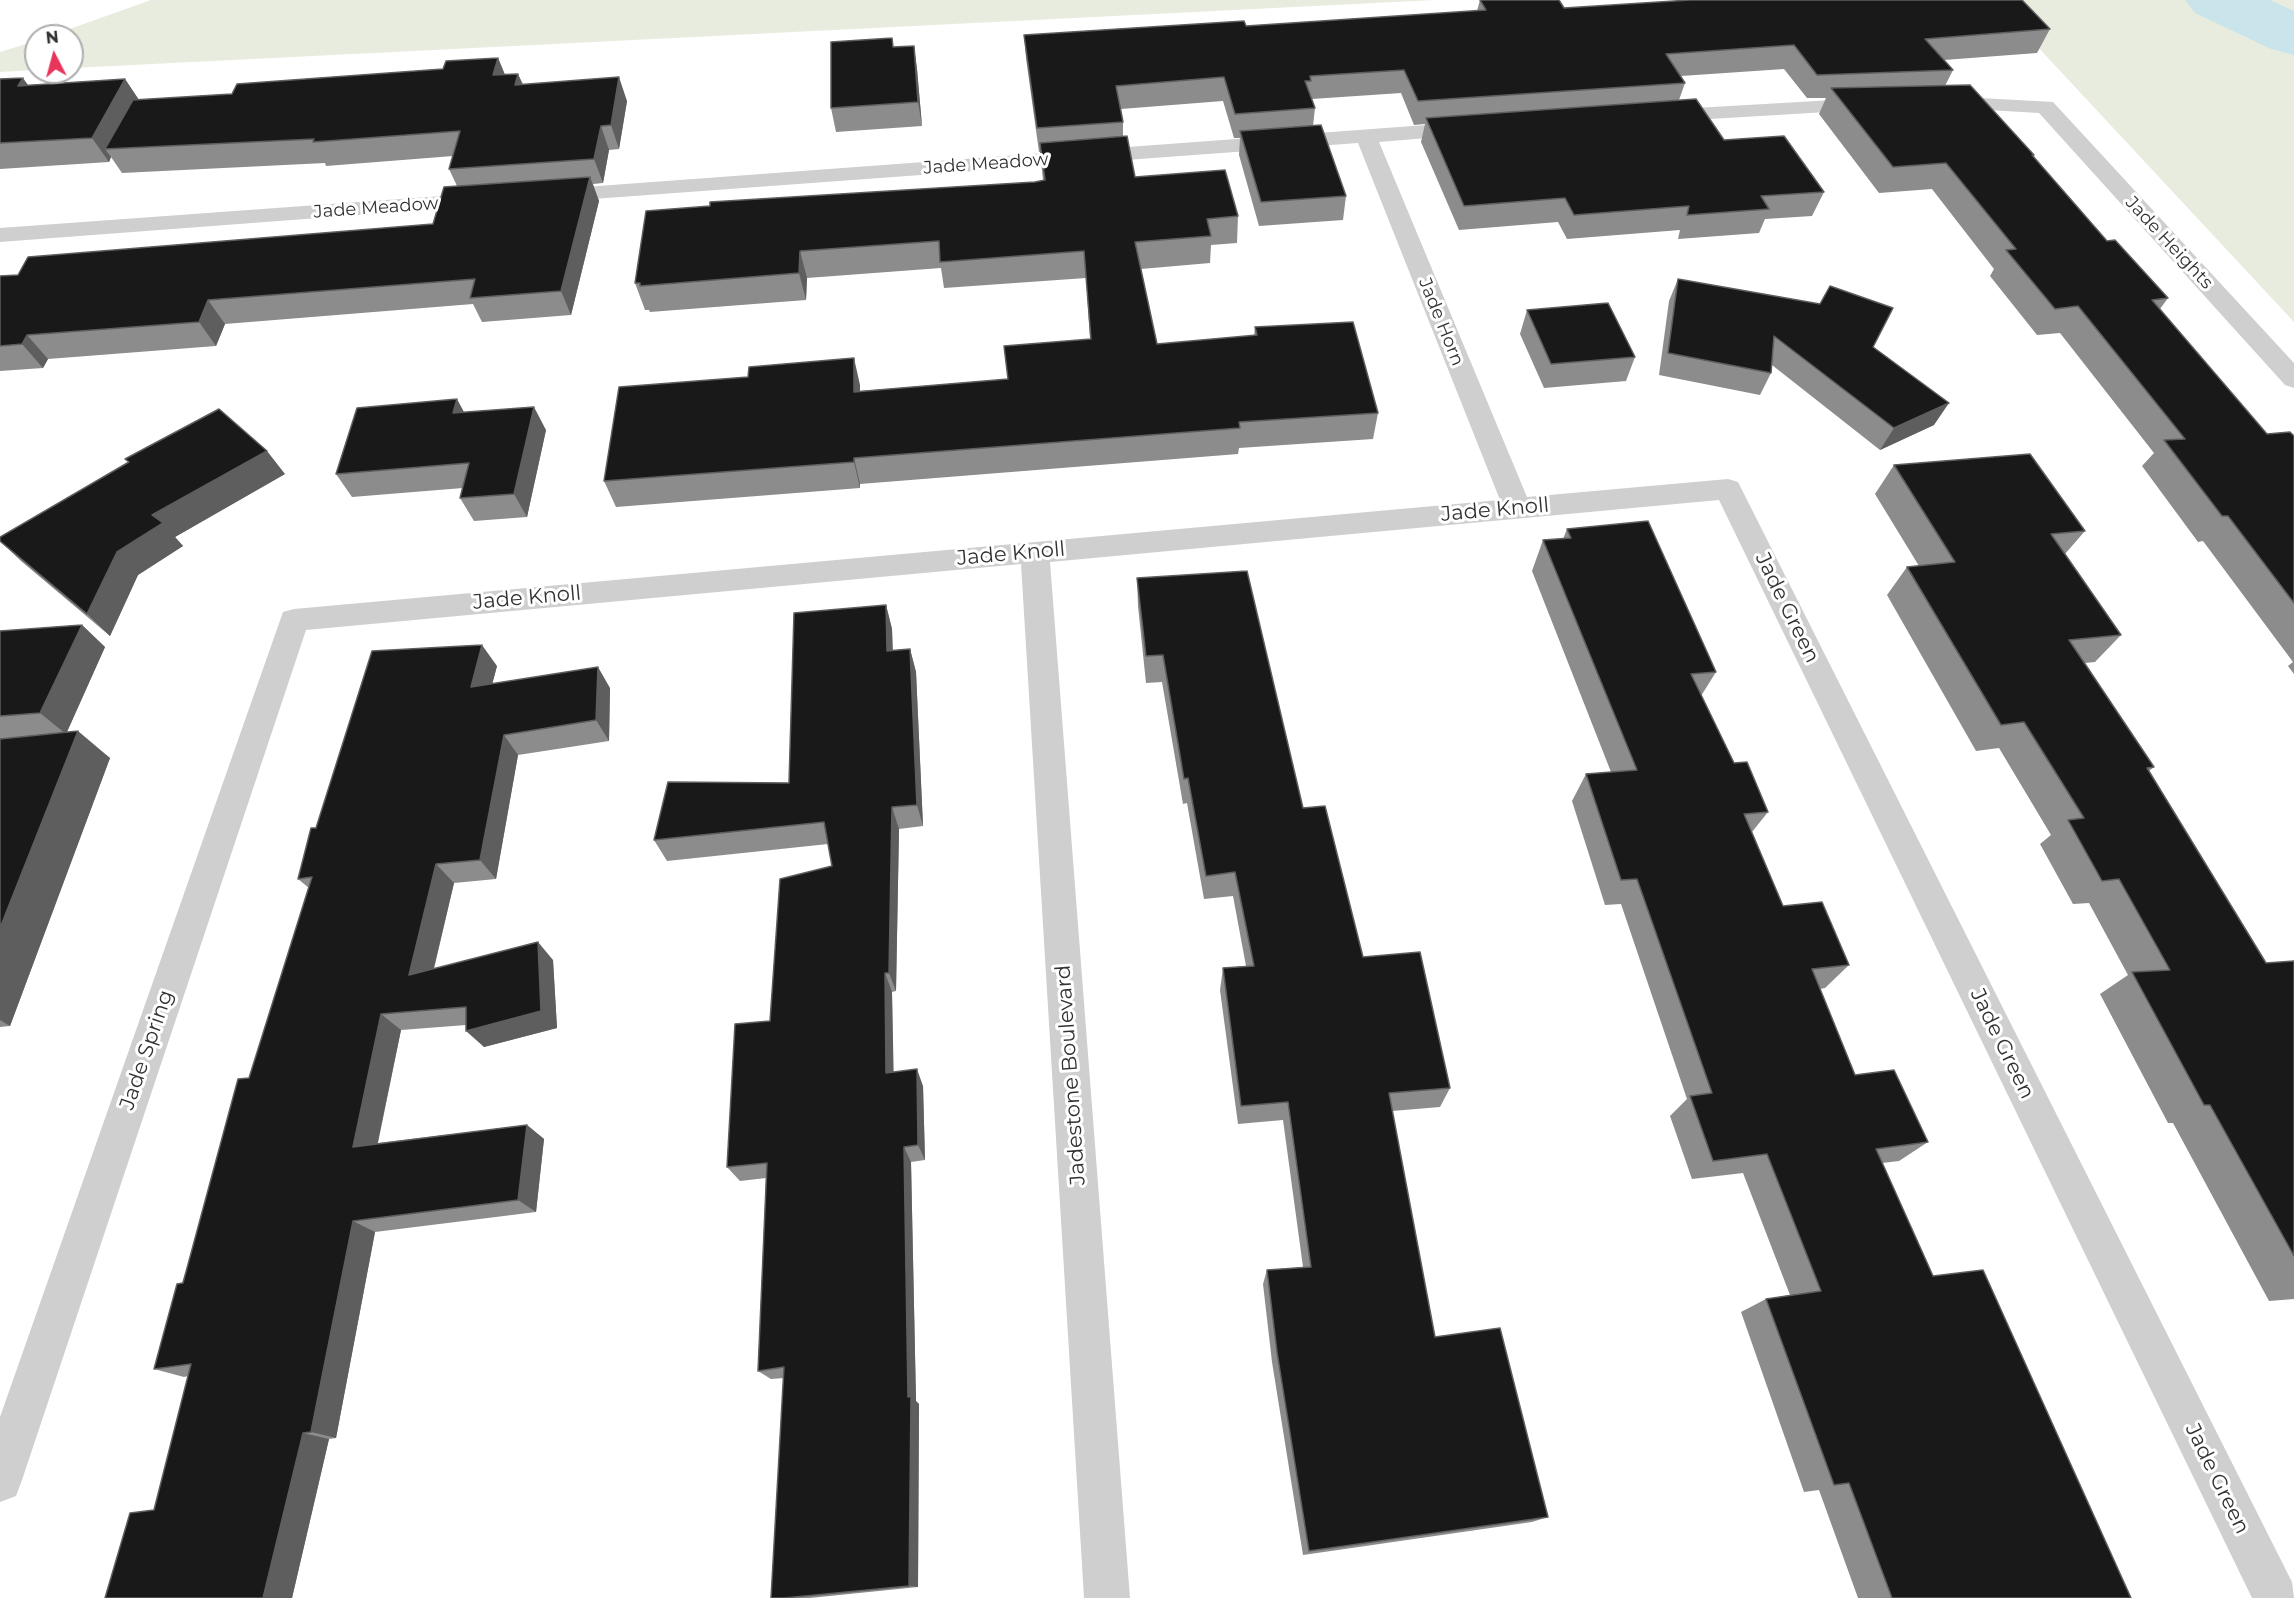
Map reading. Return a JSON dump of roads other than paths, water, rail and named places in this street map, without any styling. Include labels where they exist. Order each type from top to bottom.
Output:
[{"type":"street","name":"Jade Heights","points":[[1919,102],[2045,107],[2294,379]]},
{"type":"street","points":[[1639,117],[1885,103]]},
{"type":"street","name":"Jade Meadow","points":[[535,196],[1485,128]]},
{"type":"street","name":"Jade Horn","points":[[1366,136],[1517,508]]},
{"type":"street","name":"Jade Meadow","points":[[0,235],[499,199]]},
{"type":"street","name":"Jade Knoll","points":[[294,620],[1728,489]]},
{"type":"street","name":"Jade Green","points":[[1728,489],[2276,1598]]},
{"type":"street","name":"Jadestone Boulevard","points":[[1035,552],[1107,1598]]},
{"type":"street","name":"Jade Spring","points":[[0,1480],[294,620]]},
{"type":"waterway","points":[[2217,0],[2294,35]]},
{"type":"waterway","points":[[2291,33],[2294,29]]}]
